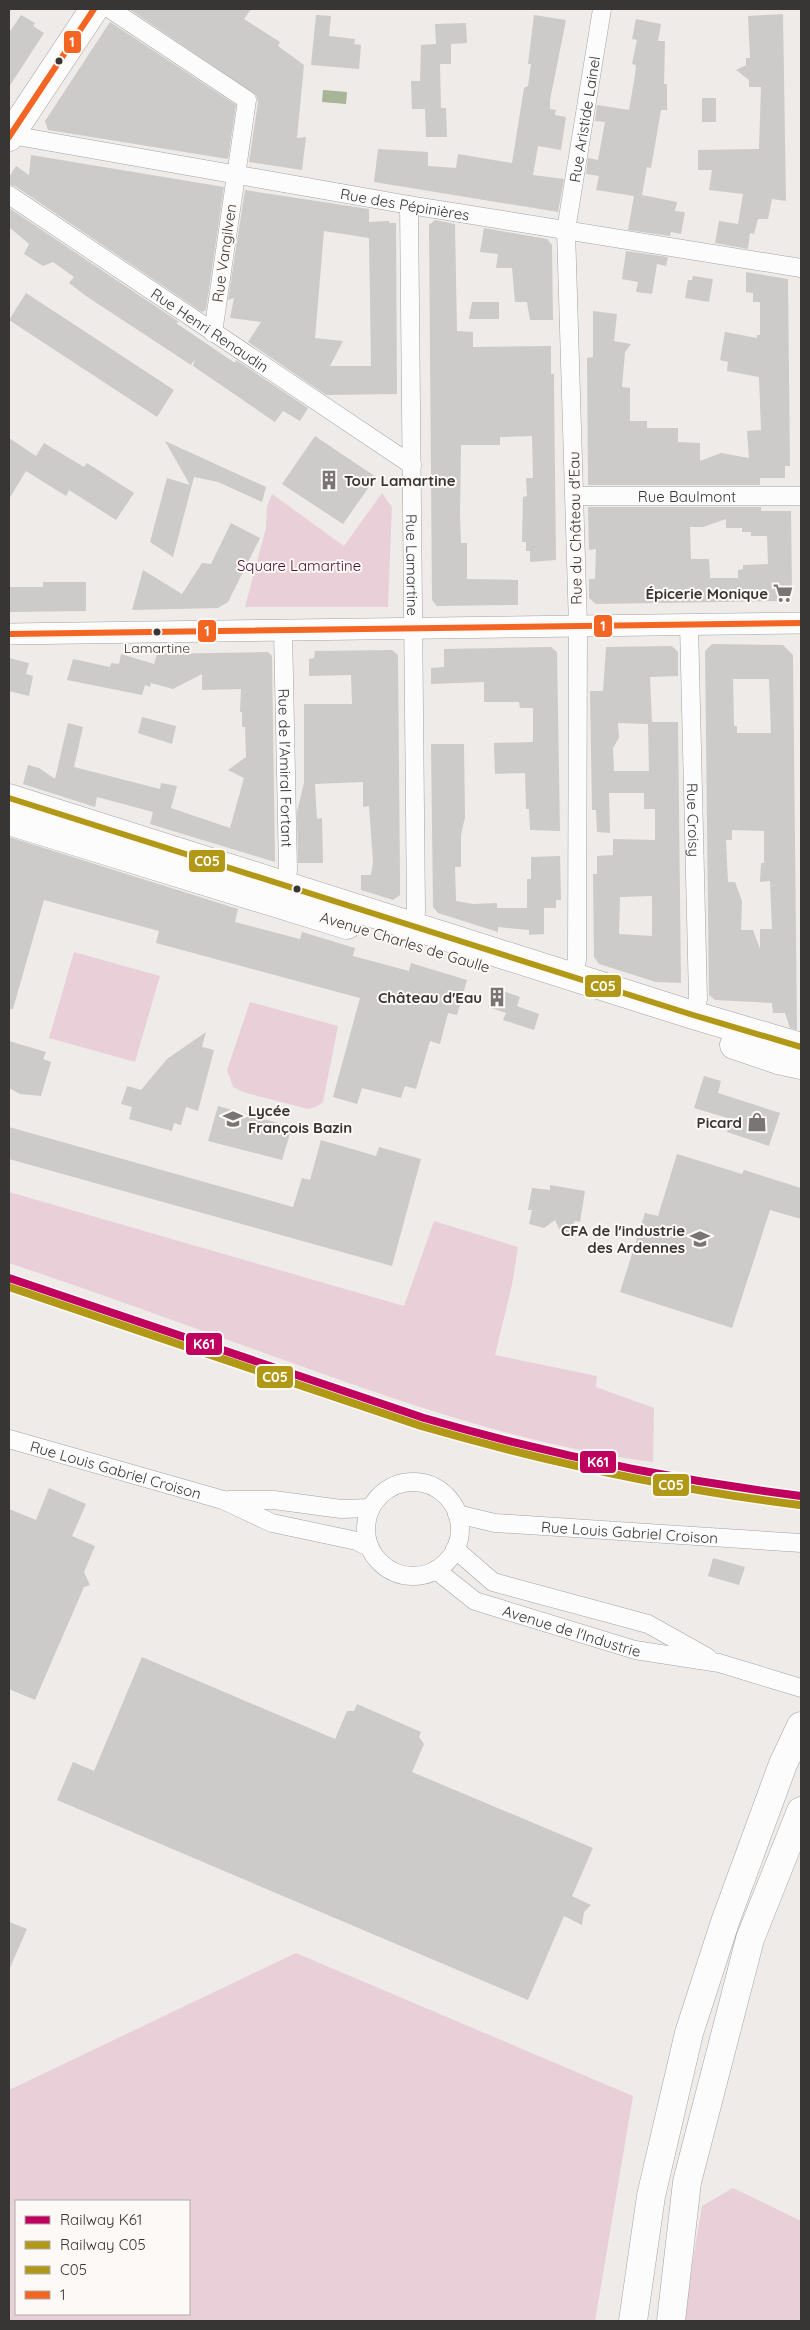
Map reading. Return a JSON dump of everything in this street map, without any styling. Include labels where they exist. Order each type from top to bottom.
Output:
[{"type":"main road","points":[[10,136],[94,9]]},
{"type":"main road","name":"Avenue Charles de Gaulle","points":[[9,798],[285,895],[778,1060],[801,1065]]},
{"type":"main road","name":"Avenue Charles de Gaulle","points":[[9,822],[285,895],[411,925],[693,1015],[801,1047]]},
{"type":"main road","points":[[633,2321],[651,2196],[690,2033],[725,1922],[783,1764],[801,1726]]},
{"type":"main road","points":[[671,2321],[687,2182],[750,1939],[801,1811]]},
{"type":"street","name":"Rue Vangilven","points":[[110,9],[247,100],[213,332]]},
{"type":"street","name":"Rue Aristide Lainel","points":[[566,230],[602,9]]},
{"type":"street","name":"Rue des Pépinières","points":[[10,136],[409,205],[801,268]]},
{"type":"street","name":"Rue Henri Renaudin","points":[[9,195],[412,464]]},
{"type":"street","name":"Rue Lamartine","points":[[409,205],[416,912],[411,925]]},
{"type":"street","name":"Rue du Château d'Eau","points":[[566,230],[578,626],[577,960],[572,976]]},
{"type":"street","name":"Rue Baulmont","points":[[575,496],[801,496]]},
{"type":"street","points":[[9,634],[801,623]]},
{"type":"street","name":"Rue Croisy","points":[[690,624],[698,999],[693,1015]]},
{"type":"street","name":"Rue de l'Amiral Fortant","points":[[283,630],[285,895]]},
{"type":"street","name":"Rue Louis Gabriel Croison","points":[[9,1440],[223,1500],[272,1522],[357,1541],[370,1548]]},
{"type":"street","points":[[408,1482],[424,1483],[438,1489],[450,1500],[457,1514],[460,1532],[455,1549],[447,1561],[436,1570],[414,1576],[400,1574],[388,1569],[377,1560],[370,1548],[366,1528],[371,1508],[380,1496],[393,1486],[408,1482]]},
{"type":"street","name":"Rue Louis Gabriel Croison","points":[[223,1500],[274,1500],[341,1509],[371,1508]]},
{"type":"street","name":"Rue Louis Gabriel Croison","points":[[457,1514],[495,1523],[801,1543]]},
{"type":"street","name":"Avenue de l'Industrie","points":[[455,1549],[493,1582],[648,1624],[719,1663]]},
{"type":"street","name":"Avenue de l'Industrie","points":[[436,1570],[476,1602],[635,1650],[719,1663],[801,1688]]},
{"type":"green space","name":"Square Lamartine","points":[[382,493],[392,507],[388,607],[245,607],[266,528],[267,506],[272,494],[344,546]]},
{"type":"green space","points":[[74,952],[160,976],[135,1062],[49,1038]]},
{"type":"green space","points":[[250,1002],[338,1026],[323,1102],[316,1107],[308,1109],[243,1092],[233,1087],[227,1070]]},
{"type":"green space","points":[[9,1192],[404,1306],[434,1221],[518,1247],[512,1285],[495,1355],[597,1376],[596,1387],[654,1408],[653,1462],[559,1446],[467,1422],[332,1377],[9,1263]]},
{"type":"green space","points":[[296,1953],[633,2096],[595,2321],[9,2321],[9,2090]]},
{"type":"green space","points":[[733,2188],[801,2221],[801,2321],[685,2321],[689,2282],[702,2206]]},
{"type":"shaded area","points":[[323,90],[347,92],[346,104],[322,102]]},
{"type":"building","points":[[129,9],[251,9],[244,19],[280,42],[278,46],[304,65],[297,138],[306,137],[302,170],[249,162],[258,102],[256,95]]},
{"type":"building","points":[[783,14],[786,201],[772,199],[768,219],[758,219],[754,234],[750,233],[748,249],[715,243],[719,221],[738,224],[743,194],[709,190],[712,170],[698,170],[698,150],[759,149],[761,87],[749,87],[749,80],[736,70],[746,65],[746,58],[750,58],[748,16]]},
{"type":"building","points":[[21,15],[35,23],[33,26],[44,33],[9,87],[9,33]]},
{"type":"building","points":[[316,15],[331,16],[329,36],[355,39],[354,44],[361,45],[359,69],[311,65]]},
{"type":"building","points":[[534,15],[566,20],[550,100],[550,109],[556,110],[555,115],[566,117],[561,150],[538,146],[533,175],[564,179],[558,212],[374,182],[378,149],[428,152],[428,166],[456,168],[458,154],[512,163],[524,88],[528,86],[531,64],[528,64]]},
{"type":"building","points":[[636,19],[661,24],[658,41],[665,41],[664,84],[667,84],[667,110],[661,110],[651,168],[647,167],[642,195],[677,202],[675,211],[685,212],[681,234],[671,232],[670,236],[628,230],[634,196],[596,190],[599,176],[586,174],[588,158],[598,160],[605,122],[595,121],[597,105],[629,110],[636,65],[632,64],[637,40],[632,39]]},
{"type":"building","points":[[110,22],[236,105],[228,159],[48,130],[45,121]]},
{"type":"building","points":[[466,23],[467,43],[451,44],[451,64],[440,64],[441,108],[446,108],[447,137],[426,137],[425,109],[412,109],[411,81],[420,81],[421,45],[436,44],[435,24]]},
{"type":"building","points":[[702,98],[716,98],[716,122],[702,122]]},
{"type":"building","points":[[31,155],[224,187],[206,310],[202,312],[15,186],[9,185],[9,177],[16,166],[29,175]]},
{"type":"building","points":[[245,190],[369,209],[369,222],[389,221],[389,223],[396,223],[397,394],[326,395],[248,342],[261,322],[230,318],[234,298],[228,300]],"holes":[[[324,231],[369,238],[371,366],[330,366],[343,341],[315,338]]]},
{"type":"building","points":[[9,208],[179,322],[176,323],[235,363],[236,360],[308,408],[300,421],[283,411],[275,422],[193,366],[195,359],[191,365],[86,296],[69,283],[74,277],[53,262],[43,266],[24,254],[29,244],[9,227]]},
{"type":"building","points":[[435,220],[455,224],[457,331],[473,332],[473,347],[551,346],[551,374],[554,374],[556,560],[530,562],[530,551],[526,551],[526,542],[522,542],[523,497],[527,496],[526,478],[533,478],[532,436],[500,437],[500,445],[461,445],[461,543],[467,543],[467,579],[518,580],[518,605],[437,606],[432,600],[429,225]]},
{"type":"building","points":[[484,228],[547,239],[552,245],[553,320],[530,320],[527,302],[515,302],[512,268],[496,268],[498,254],[480,252]]},
{"type":"building","points":[[626,251],[668,257],[666,266],[657,264],[652,294],[636,292],[638,282],[622,279]]},
{"type":"building","points":[[746,272],[788,279],[790,466],[785,466],[785,478],[760,478],[760,485],[588,485],[587,358],[593,357],[593,311],[617,314],[614,341],[631,344],[625,352],[622,387],[630,388],[630,421],[647,421],[647,428],[678,428],[678,442],[700,443],[700,461],[721,453],[749,458],[747,431],[761,430],[759,377],[727,371],[728,362],[720,360],[725,332],[757,338],[757,335],[760,335],[760,302],[753,302],[753,293],[746,292]]},
{"type":"building","points":[[693,276],[713,279],[709,302],[685,298],[688,280],[692,280]]},
{"type":"building","points":[[26,293],[174,390],[157,417],[9,320]]},
{"type":"building","points":[[472,302],[499,302],[499,319],[469,319]]},
{"type":"building","name":"Tour Lamartine","points":[[315,436],[376,477],[343,524],[282,484]]},
{"type":"building","points":[[9,438],[36,456],[44,443],[84,467],[87,463],[134,493],[116,520],[69,490],[66,496],[26,471],[9,499]]},
{"type":"building","points":[[165,441],[266,487],[262,502],[218,482],[194,477],[173,557],[150,542],[167,478],[190,485]]},
{"type":"building","points":[[588,507],[761,507],[761,511],[791,511],[792,591],[782,601],[596,604],[589,598],[589,579],[595,579],[596,549],[589,550]],"holes":[[[726,519],[726,528],[742,528],[742,532],[751,532],[751,536],[767,536],[768,564],[743,565],[743,569],[738,570],[738,578],[710,578],[709,559],[691,559],[690,527],[703,527]]]},
{"type":"building","points":[[231,523],[260,538],[228,602],[218,608],[132,610],[143,570],[182,594],[202,563],[211,564]]},
{"type":"building","points":[[43,582],[86,582],[86,611],[9,612],[9,587],[43,587]]},
{"type":"building","points":[[712,644],[783,645],[793,655],[797,1030],[790,1028],[785,1013],[773,1013],[772,1003],[715,1000],[709,995],[705,651]],"holes":[[[733,679],[769,679],[771,733],[737,733],[737,726],[734,726]],[[732,830],[764,831],[764,863],[761,863],[760,882],[770,881],[772,929],[760,929],[760,949],[753,930],[741,930],[742,901],[735,882],[728,882],[726,840],[732,840]]]},
{"type":"building","points":[[672,646],[678,652],[678,676],[650,677],[652,722],[678,722],[681,983],[656,982],[599,964],[594,957],[593,874],[597,874],[597,856],[613,855],[613,839],[655,840],[655,809],[644,809],[644,793],[609,793],[610,833],[597,832],[596,810],[592,810],[590,691],[603,691],[606,647]],"holes":[[[618,723],[648,724],[649,771],[614,771],[613,748],[619,738]],[[652,896],[652,936],[619,934],[620,897]]]},
{"type":"building","points":[[551,647],[557,652],[560,831],[530,830],[529,809],[526,809],[525,773],[495,774],[494,743],[533,742],[533,708],[520,708],[519,702],[484,702],[484,682],[431,684],[431,668],[444,667],[444,649]]},
{"type":"building","points":[[392,650],[398,655],[400,880],[400,895],[393,900],[361,890],[361,875],[371,875],[373,862],[369,806],[363,807],[363,782],[315,784],[317,819],[322,818],[323,863],[298,863],[297,812],[304,783],[304,704],[352,704],[351,675],[309,676],[309,659],[314,658],[315,651]]},
{"type":"building","points":[[268,652],[272,656],[275,862],[150,824],[153,812],[97,797],[95,807],[23,784],[28,765],[39,768],[55,779],[68,723],[83,727],[74,767],[160,789],[161,783],[177,786],[171,808],[230,828],[244,778],[228,770],[246,757],[245,727],[242,727],[242,712],[240,712],[241,689],[202,690],[202,674],[173,689],[151,683],[150,687],[145,685],[142,695],[67,680],[73,659],[110,667],[111,663],[119,664],[121,654],[154,664],[157,654]]},
{"type":"building","points":[[9,658],[29,663],[26,674],[33,676],[29,696],[9,691]]},
{"type":"building","points":[[142,717],[176,726],[172,744],[138,733]]},
{"type":"building","points":[[431,744],[464,744],[465,817],[461,835],[461,867],[455,867],[456,901],[473,904],[497,903],[497,908],[527,908],[527,879],[531,879],[531,857],[560,856],[561,900],[556,900],[556,908],[544,908],[544,934],[529,935],[529,930],[498,927],[498,932],[438,913],[433,907]]},
{"type":"building","points":[[9,837],[238,909],[235,922],[300,939],[302,932],[355,948],[353,956],[409,971],[411,963],[467,980],[457,1015],[448,1013],[440,1044],[430,1041],[416,1089],[405,1086],[401,1098],[362,1088],[357,1104],[333,1097],[360,998],[156,943],[159,931],[44,900],[13,1009],[9,1009]]},
{"type":"building","points":[[494,988],[520,997],[517,1006],[539,1014],[534,1030],[503,1020],[506,1013],[488,1007]]},
{"type":"building","points":[[206,1032],[202,1047],[214,1050],[198,1111],[186,1107],[181,1125],[174,1123],[172,1131],[129,1119],[132,1107],[121,1104],[127,1086],[141,1090],[167,1059]]},
{"type":"building","points":[[9,1041],[46,1052],[43,1059],[51,1062],[41,1096],[20,1094],[9,1088]]},
{"type":"building","points":[[704,1076],[721,1081],[718,1093],[780,1113],[769,1146],[727,1132],[731,1119],[694,1108]]},
{"type":"building","points":[[218,1106],[292,1127],[282,1160],[208,1141]]},
{"type":"building","points":[[9,1127],[293,1207],[302,1178],[310,1180],[321,1140],[376,1156],[379,1147],[421,1159],[392,1266],[9,1159]]},
{"type":"building","points":[[677,1154],[742,1174],[744,1170],[801,1188],[801,1219],[770,1210],[732,1328],[620,1292],[645,1213],[658,1216]]},
{"type":"building","points":[[550,1185],[585,1191],[580,1222],[575,1221],[568,1233],[560,1231],[555,1220],[544,1228],[529,1224],[532,1210],[528,1210],[532,1188],[550,1190]]},
{"type":"building","points":[[49,1488],[86,1504],[72,1536],[95,1546],[84,1572],[90,1585],[84,1587],[35,1700],[9,1689],[9,1509],[36,1520]]},
{"type":"building","points":[[713,1558],[745,1567],[739,1585],[708,1576]]},
{"type":"building","points":[[142,1657],[335,1739],[347,1711],[354,1711],[357,1704],[421,1732],[419,1737],[424,1744],[412,1772],[593,1848],[572,1896],[591,1905],[584,1912],[582,1925],[564,1916],[528,2000],[57,1800],[73,1762],[94,1771]]},
{"type":"building","points":[[9,1922],[27,1929],[9,1970]]},
{"type":"rail line","name":"K61","points":[[9,1278],[424,1418],[471,1431],[564,1454],[658,1474],[801,1496]]},
{"type":"rail line","name":"C05","points":[[9,1287],[421,1426],[468,1439],[609,1473],[704,1491],[800,1505]]},
{"type":"transit line","name":"1","points":[[9,137],[94,9]]},
{"type":"transit line","name":"1","points":[[9,634],[801,623]]},
{"type":"transit line","name":"C05","points":[[9,798],[693,1015],[801,1047]]},
{"type":"place","name":"Tour Lamartine","points":[[329,480]]},
{"type":"place","name":"Épicerie Monique","points":[[783,593]]},
{"type":"place","name":"Lamartine","points":[[157,632]]},
{"type":"place","name":"Château d'Eau","points":[[497,997]]},
{"type":"place","name":"Lycée François Bazin","points":[[233,1119]]},
{"type":"place","name":"Picard","points":[[757,1122]]},
{"type":"place","name":"CFA de l'industrie des Ardennes","points":[[700,1239]]}]
